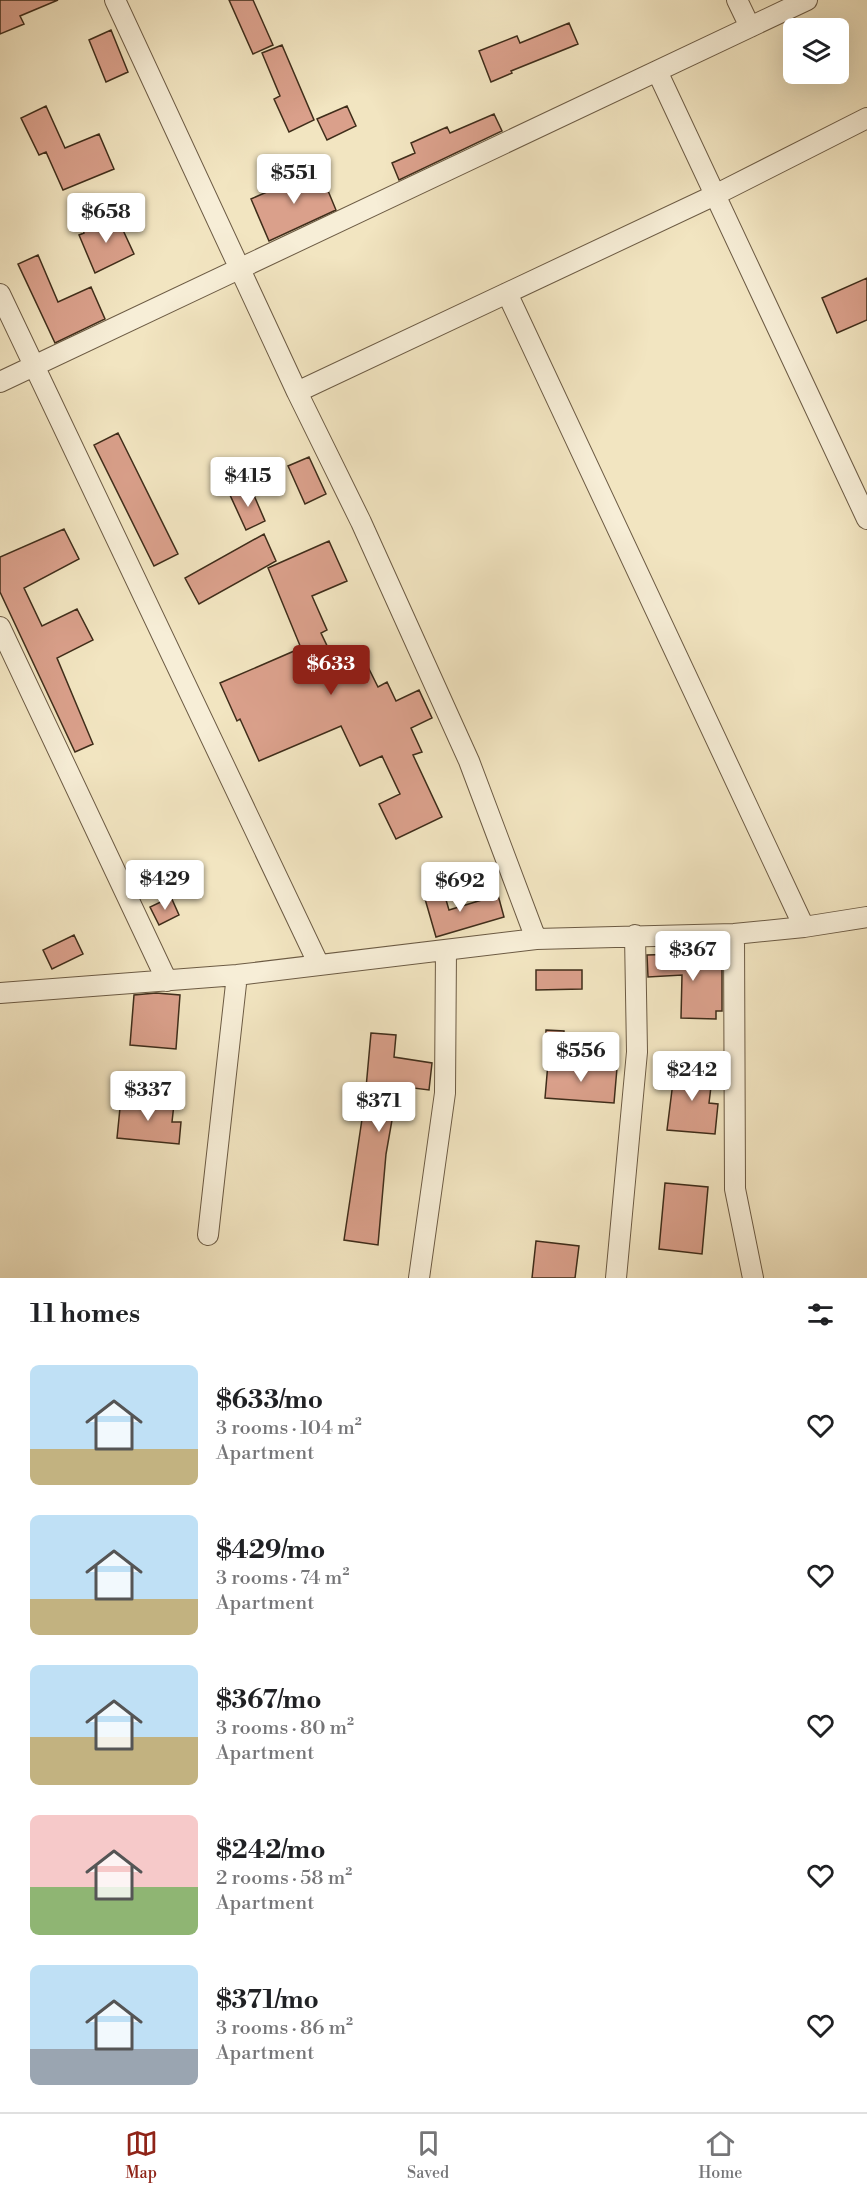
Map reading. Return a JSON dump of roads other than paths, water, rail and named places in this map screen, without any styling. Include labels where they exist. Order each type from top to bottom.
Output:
[{"type":"street","points":[[115,0],[297,392],[361,522],[469,761],[536,939]]},
{"type":"street","points":[[737,0],[750,27]]},
{"type":"street","points":[[0,382],[807,0]]},
{"type":"street","points":[[657,71],[867,519]]},
{"type":"street","points":[[297,392],[715,195],[867,118]]},
{"type":"street","points":[[507,293],[804,927]]},
{"type":"street","points":[[0,294],[319,965]]},
{"type":"street","points":[[0,627],[166,981]]},
{"type":"street","points":[[0,993],[237,975],[536,939],[734,934],[804,927],[867,917]]},
{"type":"street","points":[[734,934],[735,1189],[753,1278]]},
{"type":"street","points":[[616,1278],[637,1052],[635,935]]},
{"type":"street","points":[[419,1278],[445,1093],[446,950]]},
{"type":"street","points":[[208,1235],[237,975]]}]
